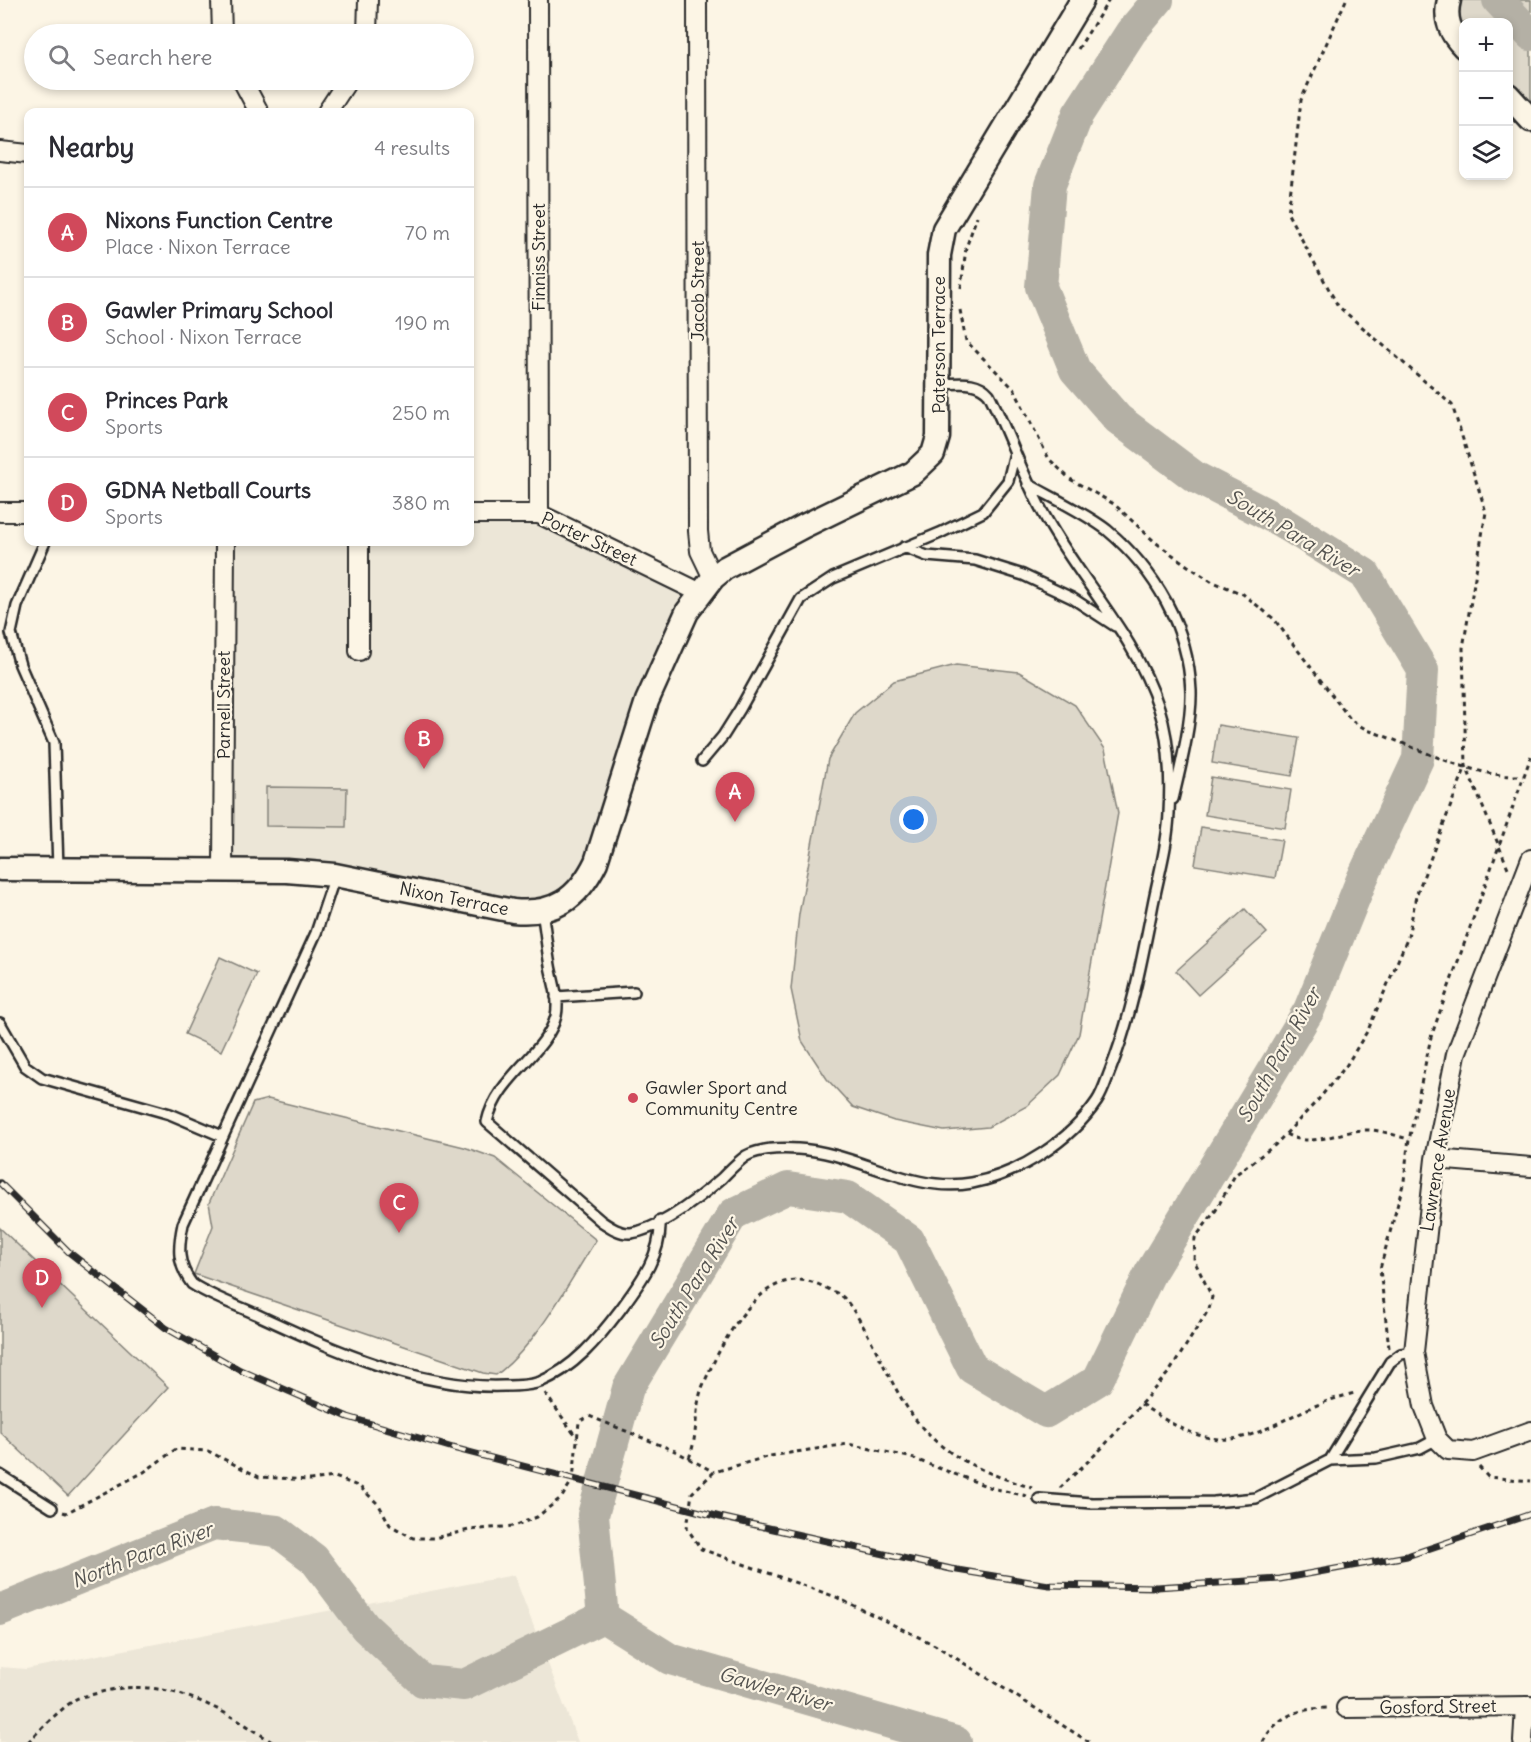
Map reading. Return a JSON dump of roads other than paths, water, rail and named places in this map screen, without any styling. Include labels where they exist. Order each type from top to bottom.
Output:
[{"type":"street","points":[[221,0],[222,24]]},
{"type":"street","points":[[367,24],[368,0]]},
{"type":"street","name":"Finniss Street","points":[[538,0],[539,514]]},
{"type":"street","name":"Jacob Street","points":[[698,0],[698,531],[707,586]]},
{"type":"street","name":"Paterson Terrace","points":[[707,586],[725,568],[920,468],[933,454],[936,447],[940,384],[939,255],[944,229],[1082,0]]},
{"type":"street","points":[[1449,0],[1446,12],[1449,27],[1459,40]]},
{"type":"street","points":[[247,90],[256,108]]},
{"type":"street","points":[[330,108],[341,90]]},
{"type":"street","points":[[1513,100],[1531,120]]},
{"type":"street","points":[[0,152],[24,154]]},
{"type":"street","points":[[0,512],[24,512]]},
{"type":"street","name":"Porter Street","points":[[474,514],[539,514],[707,586]]},
{"type":"street","name":"Parnell Street","points":[[223,869],[225,546]]},
{"type":"street","points":[[359,546],[359,651]]},
{"type":"street","name":"Nixon Terrace","points":[[0,869],[223,869],[335,876],[513,911],[542,912],[557,907],[586,883],[647,701],[687,612],[707,586]]},
{"type":"street","name":"Lawrence Avenue","points":[[1437,1439],[1424,1406],[1414,1352],[1435,1159],[1456,1054],[1531,859]]},
{"type":"street","points":[[1435,1159],[1531,1167]]},
{"type":"street","points":[[1437,1439],[1448,1449],[1465,1453],[1531,1431]]},
{"type":"street","points":[[1523,1742],[1528,1706]]},
{"type":"street","name":"Gosford Street","points":[[1346,1708],[1528,1706]]},
{"type":"lane","points":[[940,384],[972,383],[982,386],[993,402],[1028,483],[1048,522],[1135,652],[1159,707],[1169,754],[1169,816]]},
{"type":"lane","points":[[702,761],[723,736],[740,709],[801,599],[833,578],[983,512],[1008,481],[1016,453]]},
{"type":"lane","points":[[542,912],[556,998],[556,1013],[551,1030],[506,1081],[492,1105],[487,1122],[493,1130],[612,1228],[631,1233],[660,1221],[707,1191],[746,1156],[759,1151],[800,1149],[830,1154],[905,1178],[942,1184],[969,1183],[995,1177],[1023,1165],[1081,1121],[1099,1099],[1117,1054],[1144,946],[1182,760],[1191,692],[1182,637],[1166,598],[1136,558],[1106,529],[1028,483]]},
{"type":"lane","points":[[43,546],[17,606],[11,633],[20,665],[54,743],[58,869]]},
{"type":"lane","points":[[904,547],[927,556],[975,560],[1023,575],[1072,598],[1119,629]]},
{"type":"lane","points":[[335,876],[316,933],[183,1224],[178,1258],[182,1270],[192,1284],[324,1345],[377,1365],[479,1387],[540,1382],[574,1362],[603,1333],[651,1264],[661,1232],[660,1221]]},
{"type":"lane","points":[[556,998],[634,992]]},
{"type":"lane","points":[[0,1023],[25,1066],[42,1078],[170,1113],[222,1136]]},
{"type":"lane","points":[[1330,1460],[1390,1362],[1401,1354],[1414,1352]]},
{"type":"lane","points":[[1040,1499],[1092,1503],[1214,1502],[1256,1498],[1330,1460],[1376,1458],[1420,1448],[1437,1439]]},
{"type":"lane","points":[[0,1475],[52,1508]]},
{"type":"waterway","name":"South Para River","points":[[603,1617],[593,1515],[628,1388],[733,1214],[788,1188],[848,1197],[909,1240],[972,1368],[1046,1412],[1098,1380],[1150,1273],[1309,1010],[1362,879],[1418,759],[1423,670],[1365,574],[1280,521],[1195,477],[1118,419],[1075,370],[1041,287],[1050,185],[1078,114],[1131,32],[1158,0]]},
{"type":"waterway","name":"South Para River","points":[[1498,0],[1531,35]]},
{"type":"waterway","name":"North Para River","points":[[0,1610],[214,1524],[277,1531],[314,1559],[365,1627],[423,1681],[464,1685],[603,1617]]},
{"type":"waterway","name":"Gawler River","points":[[603,1617],[670,1659],[956,1742]]},
{"type":"railway","points":[[0,1183],[70,1253],[166,1328],[240,1370],[348,1417],[453,1448],[720,1517],[951,1569],[1049,1585],[1157,1587],[1280,1579],[1407,1556],[1531,1514]]},
{"type":"place","name":"Gawler Primary School","points":[[424,769]]},
{"type":"place","name":"Nixons Function Centre","points":[[735,822]]},
{"type":"place","name":"Gawler Sport and Community Centre","points":[[633,1098]]},
{"type":"place","name":"Princes Park","points":[[399,1233]]},
{"type":"place","name":"GDNA Netball Courts","points":[[42,1308]]}]
